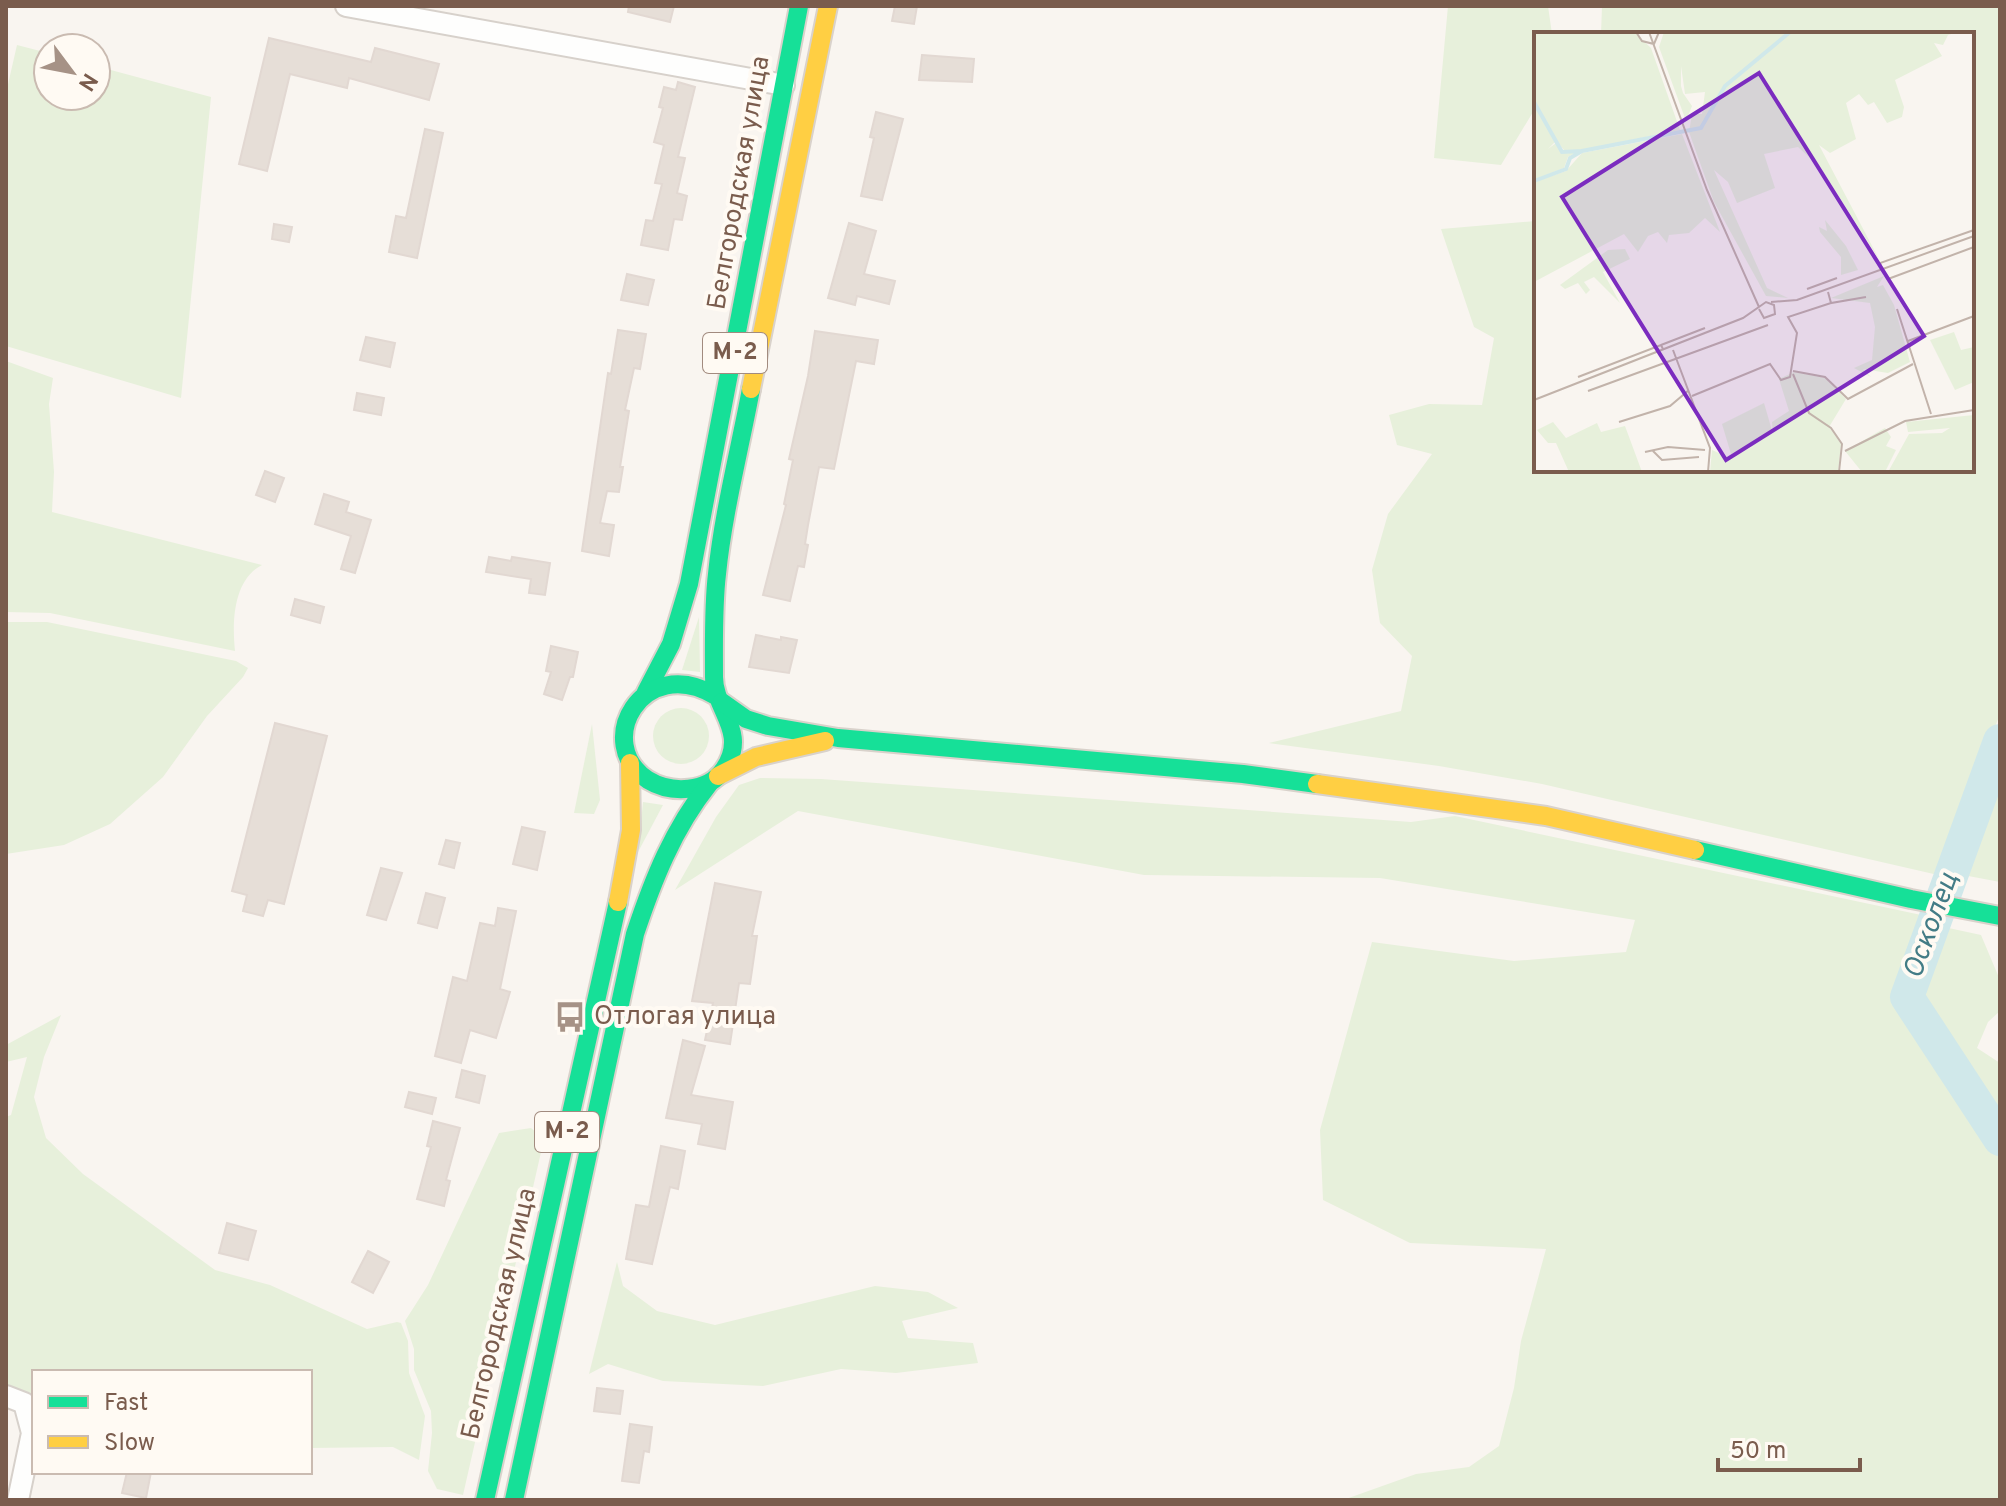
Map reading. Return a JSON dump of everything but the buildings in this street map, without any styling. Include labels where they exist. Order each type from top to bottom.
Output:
[{"type":"main road","name":"Белгородская улица","points":[[646,692],[663,666],[692,569],[738,341],[799,6]]},
{"type":"main road","name":"Белгородская улица","points":[[719,699],[713,666],[717,574],[759,345],[828,6]]},
{"type":"main road","points":[[646,692],[664,684],[693,684],[746,719],[838,738],[1243,774],[1546,816],[1992,915]]},
{"type":"main road","name":"М-2","points":[[630,763],[625,744],[625,726],[632,708],[646,692]]},
{"type":"main road","name":"М-2","points":[[713,780],[726,766],[733,744],[729,714],[719,699]]},
{"type":"main road","points":[[630,763],[655,786],[669,790],[694,789],[732,767],[765,754],[838,738]]},
{"type":"main road","name":"Белгородская улица","points":[[485,1500],[625,870],[632,834],[634,794],[630,763]]},
{"type":"main road","name":"Белгородская улица","points":[[514,1500],[635,934],[665,849],[687,810],[713,780]]},
{"type":"street","points":[[346,6],[784,85]]},
{"type":"street","points":[[15,1399],[32,1433],[18,1500]]},
{"type":"green space","points":[[1448,6],[1548,6],[1552,32],[1534,32],[1534,110],[1501,165],[1434,158]]},
{"type":"green space","points":[[1602,6],[2000,6],[2000,714],[1938,875],[1542,784],[1439,766],[1269,743],[1401,711],[1412,656],[1380,623],[1372,570],[1388,514],[1432,454],[1397,445],[1389,415],[1429,404],[1482,405],[1494,338],[1474,327],[1441,229],[1534,221],[1534,472],[1974,472],[1974,32],[1601,32]]},
{"type":"green space","points":[[17,45],[32,49],[32,112],[112,112],[112,70],[211,97],[181,398],[6,346],[6,93]]},
{"type":"green space","points":[[6,361],[53,378],[49,404],[54,472],[52,512],[262,565],[245,581],[236,603],[235,651],[50,613],[6,612]]},
{"type":"green space","points":[[699,617],[700,672],[682,670]]},
{"type":"green space","points":[[6,622],[47,622],[236,661],[248,668],[207,716],[163,777],[110,824],[64,845],[6,854]]},
{"type":"green space","points":[[681,708],[701,716],[709,736],[701,756],[681,764],[661,756],[653,736],[661,716]]},
{"type":"green space","points":[[592,724],[600,800],[594,814],[574,813]]},
{"type":"green space","points":[[760,778],[821,779],[1411,822],[1455,816],[1926,916],[1931,960],[1944,927],[1981,935],[2000,980],[2000,1011],[1988,1022],[1977,1048],[2000,1063],[2000,1500],[1343,1500],[1416,1474],[1469,1467],[1499,1446],[1514,1388],[1521,1341],[1546,1249],[1410,1243],[1323,1200],[1320,1130],[1372,942],[1514,961],[1626,952],[1635,920],[1380,878],[1144,875],[798,811],[675,890],[716,817],[739,785]]},
{"type":"green space","points":[[2000,778],[2000,882],[1963,875]]},
{"type":"green space","points":[[643,802],[663,805],[638,852]]},
{"type":"green space","points":[[61,1015],[44,1057],[34,1097],[46,1138],[83,1174],[215,1270],[270,1285],[367,1329],[401,1323],[408,1341],[409,1373],[425,1416],[419,1460],[393,1447],[312,1448],[312,1370],[32,1370],[32,1393],[6,1385],[6,1117],[11,1115],[27,1057],[6,1062],[6,1045]]},
{"type":"green space","points":[[531,1128],[544,1139],[463,1495],[437,1489],[428,1471],[431,1411],[414,1370],[414,1349],[405,1321],[428,1285],[499,1133]]},
{"type":"green space","points":[[617,1262],[623,1286],[657,1311],[715,1325],[875,1286],[928,1292],[958,1308],[902,1321],[908,1338],[973,1343],[978,1363],[896,1373],[841,1369],[763,1386],[663,1381],[608,1364],[589,1374]]},
{"type":"waterway","name":"Осколец","points":[[2000,741],[1907,997],[2000,1139]]},
{"type":"traffic: fast","points":[[646,692],[671,644],[689,584],[799,6]]},
{"type":"traffic: fast","points":[[716,696],[690,686],[666,686],[647,694],[633,708],[625,726],[625,746],[632,764],[657,785],[689,789],[717,777],[731,756],[732,732],[715,689],[715,599],[723,528],[751,389]]},
{"type":"traffic: fast","points":[[722,702],[746,719],[768,726],[838,738],[1243,774],[1317,784]]},
{"type":"traffic: fast","points":[[514,1500],[635,934],[665,856],[709,784]]},
{"type":"traffic: fast","points":[[1695,850],[2000,916]]},
{"type":"traffic: fast","points":[[485,1500],[618,902]]},
{"type":"traffic: slow","points":[[751,389],[828,6]]},
{"type":"traffic: slow","points":[[718,776],[756,757],[825,741]]},
{"type":"traffic: slow","points":[[618,902],[631,830],[630,763]]},
{"type":"traffic: slow","points":[[1317,784],[1546,816],[1695,850]]},
{"type":"place","name":"Отлогая улица","points":[[570,1017]]}]
